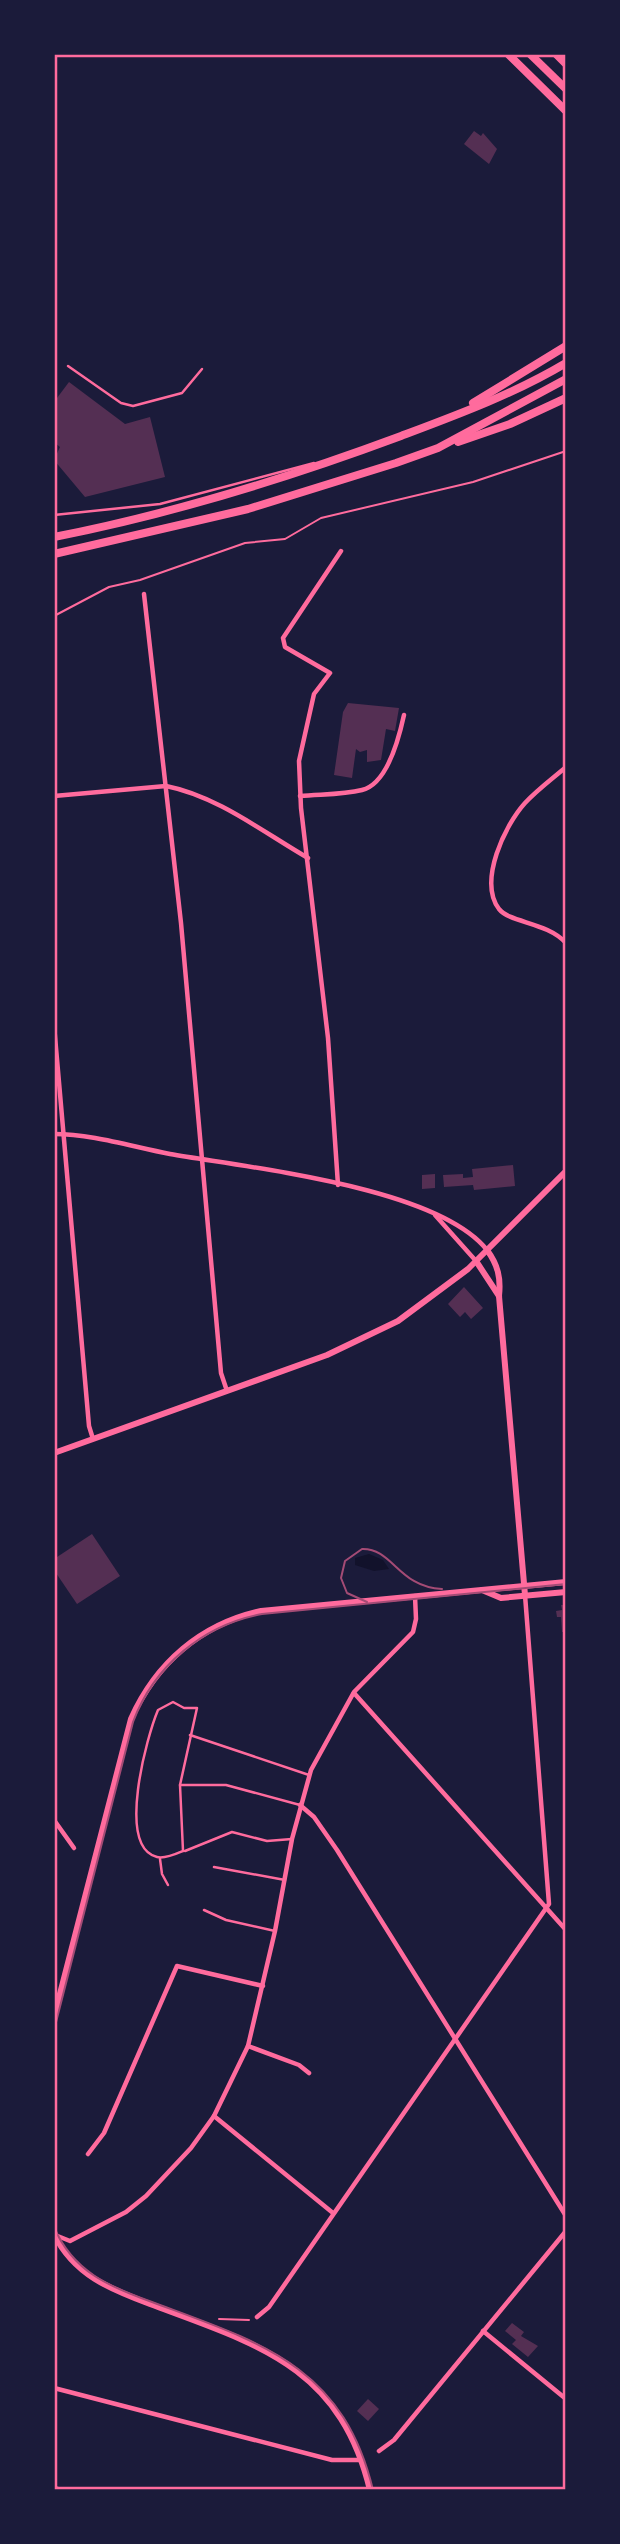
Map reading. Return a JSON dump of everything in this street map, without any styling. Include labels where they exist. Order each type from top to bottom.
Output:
[{"type":"highway","points":[[508,54],[566,111]]},
{"type":"highway","points":[[530,54],[564,90]]},
{"type":"highway","points":[[556,54],[566,64]]},
{"type":"highway","points":[[455,415],[566,346]]},
{"type":"highway","points":[[54,537],[147,517],[328,461],[455,415],[566,363]]},
{"type":"highway","points":[[439,448],[566,379]]},
{"type":"highway","points":[[54,554],[261,505],[510,424],[566,398]]},
{"type":"main road","points":[[54,1453],[327,1355],[372,1334],[433,1297],[476,1261],[566,1171]]},
{"type":"main road","points":[[487,1250],[499,1274],[525,1595]]},
{"type":"main road","points":[[476,1261],[499,1296]]},
{"type":"main road","points":[[54,2017],[127,1731],[140,1700],[157,1674],[191,1642],[216,1626],[244,1615],[415,1595],[566,1582]]},
{"type":"main road","points":[[480,1589],[501,1598],[566,1592]]},
{"type":"main road","points":[[54,2234],[69,2258],[98,2282],[247,2340],[294,2368],[333,2408],[362,2460],[370,2490]]},
{"type":"street","points":[[338,1185],[328,1038],[300,796],[302,743],[314,694],[330,673],[285,647],[283,639],[341,551]]},
{"type":"street","points":[[144,594],[181,923],[221,1373],[227,1391]]},
{"type":"street","points":[[300,796],[364,790],[379,780],[399,736],[404,715]]},
{"type":"street","points":[[566,767],[517,814],[492,874],[493,894],[500,909],[517,919],[536,923],[566,943]]},
{"type":"street","points":[[54,796],[166,786],[203,797],[308,858]]},
{"type":"street","points":[[54,1025],[89,1426],[93,1439]]},
{"type":"street","points":[[54,1135],[201,1158],[388,1195],[464,1227],[487,1250]]},
{"type":"street","points":[[434,1214],[476,1261]]},
{"type":"street","points":[[54,2234],[70,2241],[126,2212],[172,2171],[214,2116],[248,2046],[275,1931],[292,1839],[309,1775],[332,1727],[354,1692],[413,1632],[416,1619],[415,1595]]},
{"type":"street","points":[[257,2317],[269,2307],[546,1910],[550,1897],[525,1595]]},
{"type":"street","points":[[354,1692],[566,1930]]},
{"type":"street","points":[[300,1805],[314,1817],[337,1850],[454,2041],[566,2216]]},
{"type":"street","points":[[54,1819],[74,1847]]},
{"type":"street","points":[[88,2154],[104,2133],[177,1966],[263,1986]]},
{"type":"street","points":[[248,2046],[299,2066],[309,2073]]},
{"type":"street","points":[[214,2116],[333,2213]]},
{"type":"street","points":[[379,2451],[394,2440],[566,2231]]},
{"type":"street","points":[[483,2331],[566,2399]]},
{"type":"street","points":[[54,2388],[332,2460],[362,2460]]},
{"type":"street","points":[[54,2488],[61,2490]]},
{"type":"lane","points":[[68,366],[121,403],[133,406],[182,393],[202,369]]},
{"type":"lane","points":[[54,515],[160,505],[302,464],[328,461]]},
{"type":"lane","points":[[183,1851],[180,1785],[197,1707],[184,1707],[173,1702],[158,1710],[145,1742],[137,1782],[142,1844],[149,1854],[160,1858],[183,1851],[232,1832],[267,1841],[292,1839]]},
{"type":"lane","points":[[190,1735],[309,1775]]},
{"type":"lane","points":[[180,1785],[226,1785],[300,1805]]},
{"type":"lane","points":[[160,1858],[162,1874],[168,1885]]},
{"type":"lane","points":[[214,1867],[285,1880]]},
{"type":"lane","points":[[204,1910],[226,1920],[275,1931]]},
{"type":"path","points":[[54,616],[109,587],[140,580],[245,543],[285,539],[332,514],[473,482],[566,451]]},
{"type":"path","points":[[219,2319],[242,2320],[257,2317]]},
{"type":"shaded area","points":[[369,1554],[383,1560],[389,1569],[374,1571],[355,1565],[355,1558]]},
{"type":"building","points":[[474,131],[481,136],[483,133],[497,149],[489,164],[464,144]]},
{"type":"building","points":[[69,382],[125,424],[150,417],[165,477],[85,497],[54,460],[60,447],[54,442],[54,402]]},
{"type":"building","points":[[348,703],[399,708],[395,731],[386,729],[381,760],[367,762],[367,750],[360,752],[356,749],[352,778],[334,775],[343,712]]},
{"type":"building","points":[[513,1165],[515,1186],[474,1190],[473,1185],[444,1187],[443,1175],[463,1174],[463,1178],[473,1177],[472,1169]]},
{"type":"building","points":[[435,1174],[435,1188],[422,1189],[422,1175]]},
{"type":"building","points":[[464,1287],[483,1308],[471,1319],[465,1312],[460,1317],[448,1304]]},
{"type":"building","points":[[92,1534],[120,1576],[77,1604],[54,1570],[54,1559]]},
{"type":"building","points":[[561,1605],[566,1605],[566,1632],[562,1632],[561,1617],[557,1617],[556,1611],[562,1610]]},
{"type":"building","points":[[512,2323],[524,2332],[521,2336],[538,2346],[528,2357],[512,2344],[516,2340],[505,2331]]},
{"type":"building","points":[[368,2399],[379,2409],[368,2421],[357,2411]]},
{"type":"tram line","points":[[367,1602],[347,1593],[341,1578],[345,1561],[362,1549],[373,1550],[415,1582],[442,1589]]},
{"type":"tram line","points":[[54,2030],[133,1722],[154,1683],[183,1651],[220,1628],[262,1614],[566,1584]]},
{"type":"tram line","points":[[54,2227],[71,2256],[94,2276],[261,2346],[291,2364],[318,2386],[341,2414],[359,2448],[373,2490]]}]
